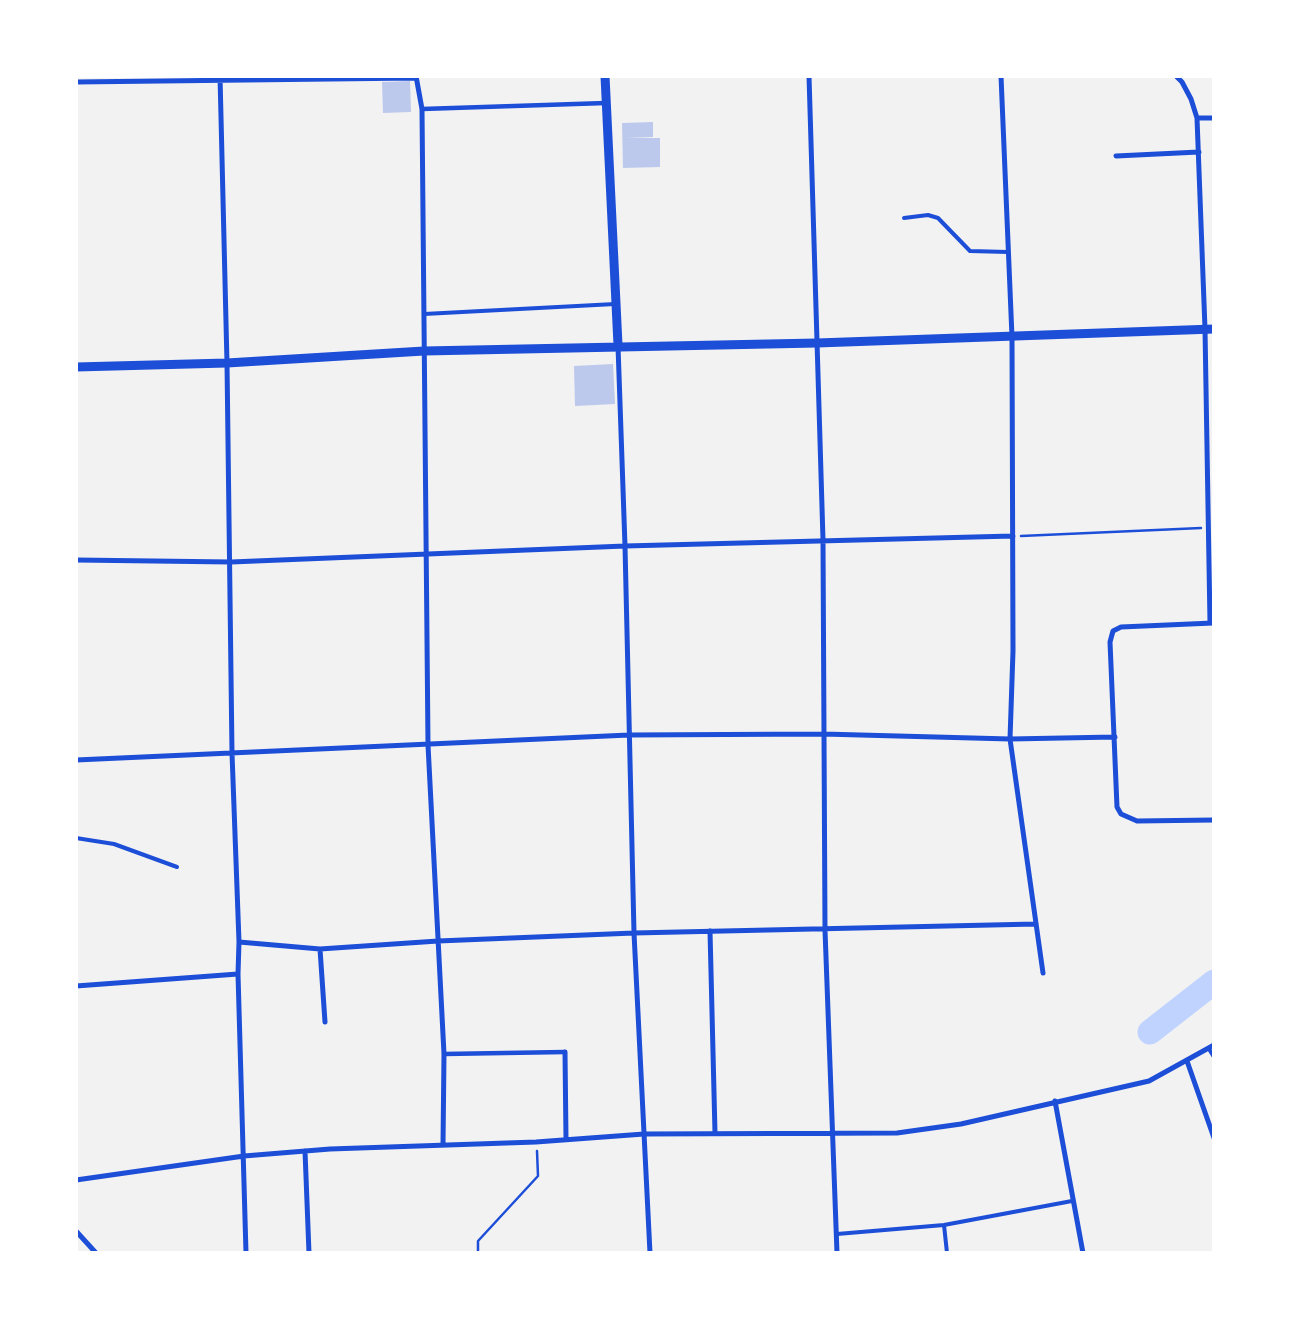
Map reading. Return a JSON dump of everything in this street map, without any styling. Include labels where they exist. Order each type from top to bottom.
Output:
[{"type":"street","points":[[605,76],[618,304],[626,546],[634,933],[650,1253]]},
{"type":"street","points":[[809,76],[823,540],[824,930],[837,1253]]},
{"type":"street","points":[[1000,76],[1012,337],[1013,651],[1010,739],[1043,973]]},
{"type":"street","points":[[1176,76],[1182,82],[1191,99],[1197,118],[1209,329],[1207,527],[1212,623],[1130,626],[1113,631],[1110,642],[1114,737],[1118,807],[1121,814],[1137,821],[1214,820]]},
{"type":"street","points":[[76,82],[153,79],[416,77],[422,108],[428,555],[428,745],[444,1054],[443,1145]]},
{"type":"street","points":[[220,79],[231,562],[232,753],[239,942],[238,974],[246,1253]]},
{"type":"street","points":[[422,108],[606,103]]},
{"type":"street","points":[[1197,118],[1214,118]]},
{"type":"street","points":[[1116,156],[1199,152]]},
{"type":"street","points":[[76,367],[227,363],[424,351],[618,345],[818,343],[1209,329]]},
{"type":"street","points":[[1207,527],[1214,527]]},
{"type":"street","points":[[76,560],[231,562],[626,546],[1013,536]]},
{"type":"street","points":[[76,760],[629,735],[823,734],[1010,739],[1114,737]]},
{"type":"street","points":[[239,942],[320,949],[438,941],[634,933],[1036,924]]},
{"type":"street","points":[[710,931],[715,1134]]},
{"type":"street","points":[[320,949],[325,1022]]},
{"type":"street","points":[[76,986],[238,974]]},
{"type":"street","points":[[76,1180],[244,1156],[305,1151],[536,1142],[644,1134],[897,1133],[960,1124],[1149,1081],[1211,1047]]},
{"type":"street","points":[[444,1054],[565,1052],[566,1139]]},
{"type":"street","points":[[1186,1061],[1214,1138]]},
{"type":"street","points":[[1055,1101],[1072,1201],[1084,1253]]},
{"type":"street","points":[[305,1151],[309,1253]]},
{"type":"street","points":[[76,1231],[96,1253]]},
{"type":"lane","points":[[904,218],[928,215],[938,218],[970,251],[1008,252]]},
{"type":"lane","points":[[424,314],[618,304]]},
{"type":"lane","points":[[76,838],[114,844],[177,868]]},
{"type":"lane","points":[[1211,1047],[1214,1056]]},
{"type":"lane","points":[[837,1234],[944,1226],[1072,1201]]},
{"type":"lane","points":[[944,1226],[947,1253]]},
{"type":"path","points":[[1013,536],[1207,527]]},
{"type":"path","points":[[478,1253],[478,1240],[538,1176],[536,1142]]},
{"type":"building","points":[[410,81],[411,112],[383,113],[382,82]]},
{"type":"building","points":[[653,122],[653,137],[627,138],[660,138],[660,167],[623,168],[622,123]]},
{"type":"building","points":[[613,364],[615,404],[575,406],[574,366]]},
{"type":"waterway","points":[[1150,1032],[1214,982]]}]
